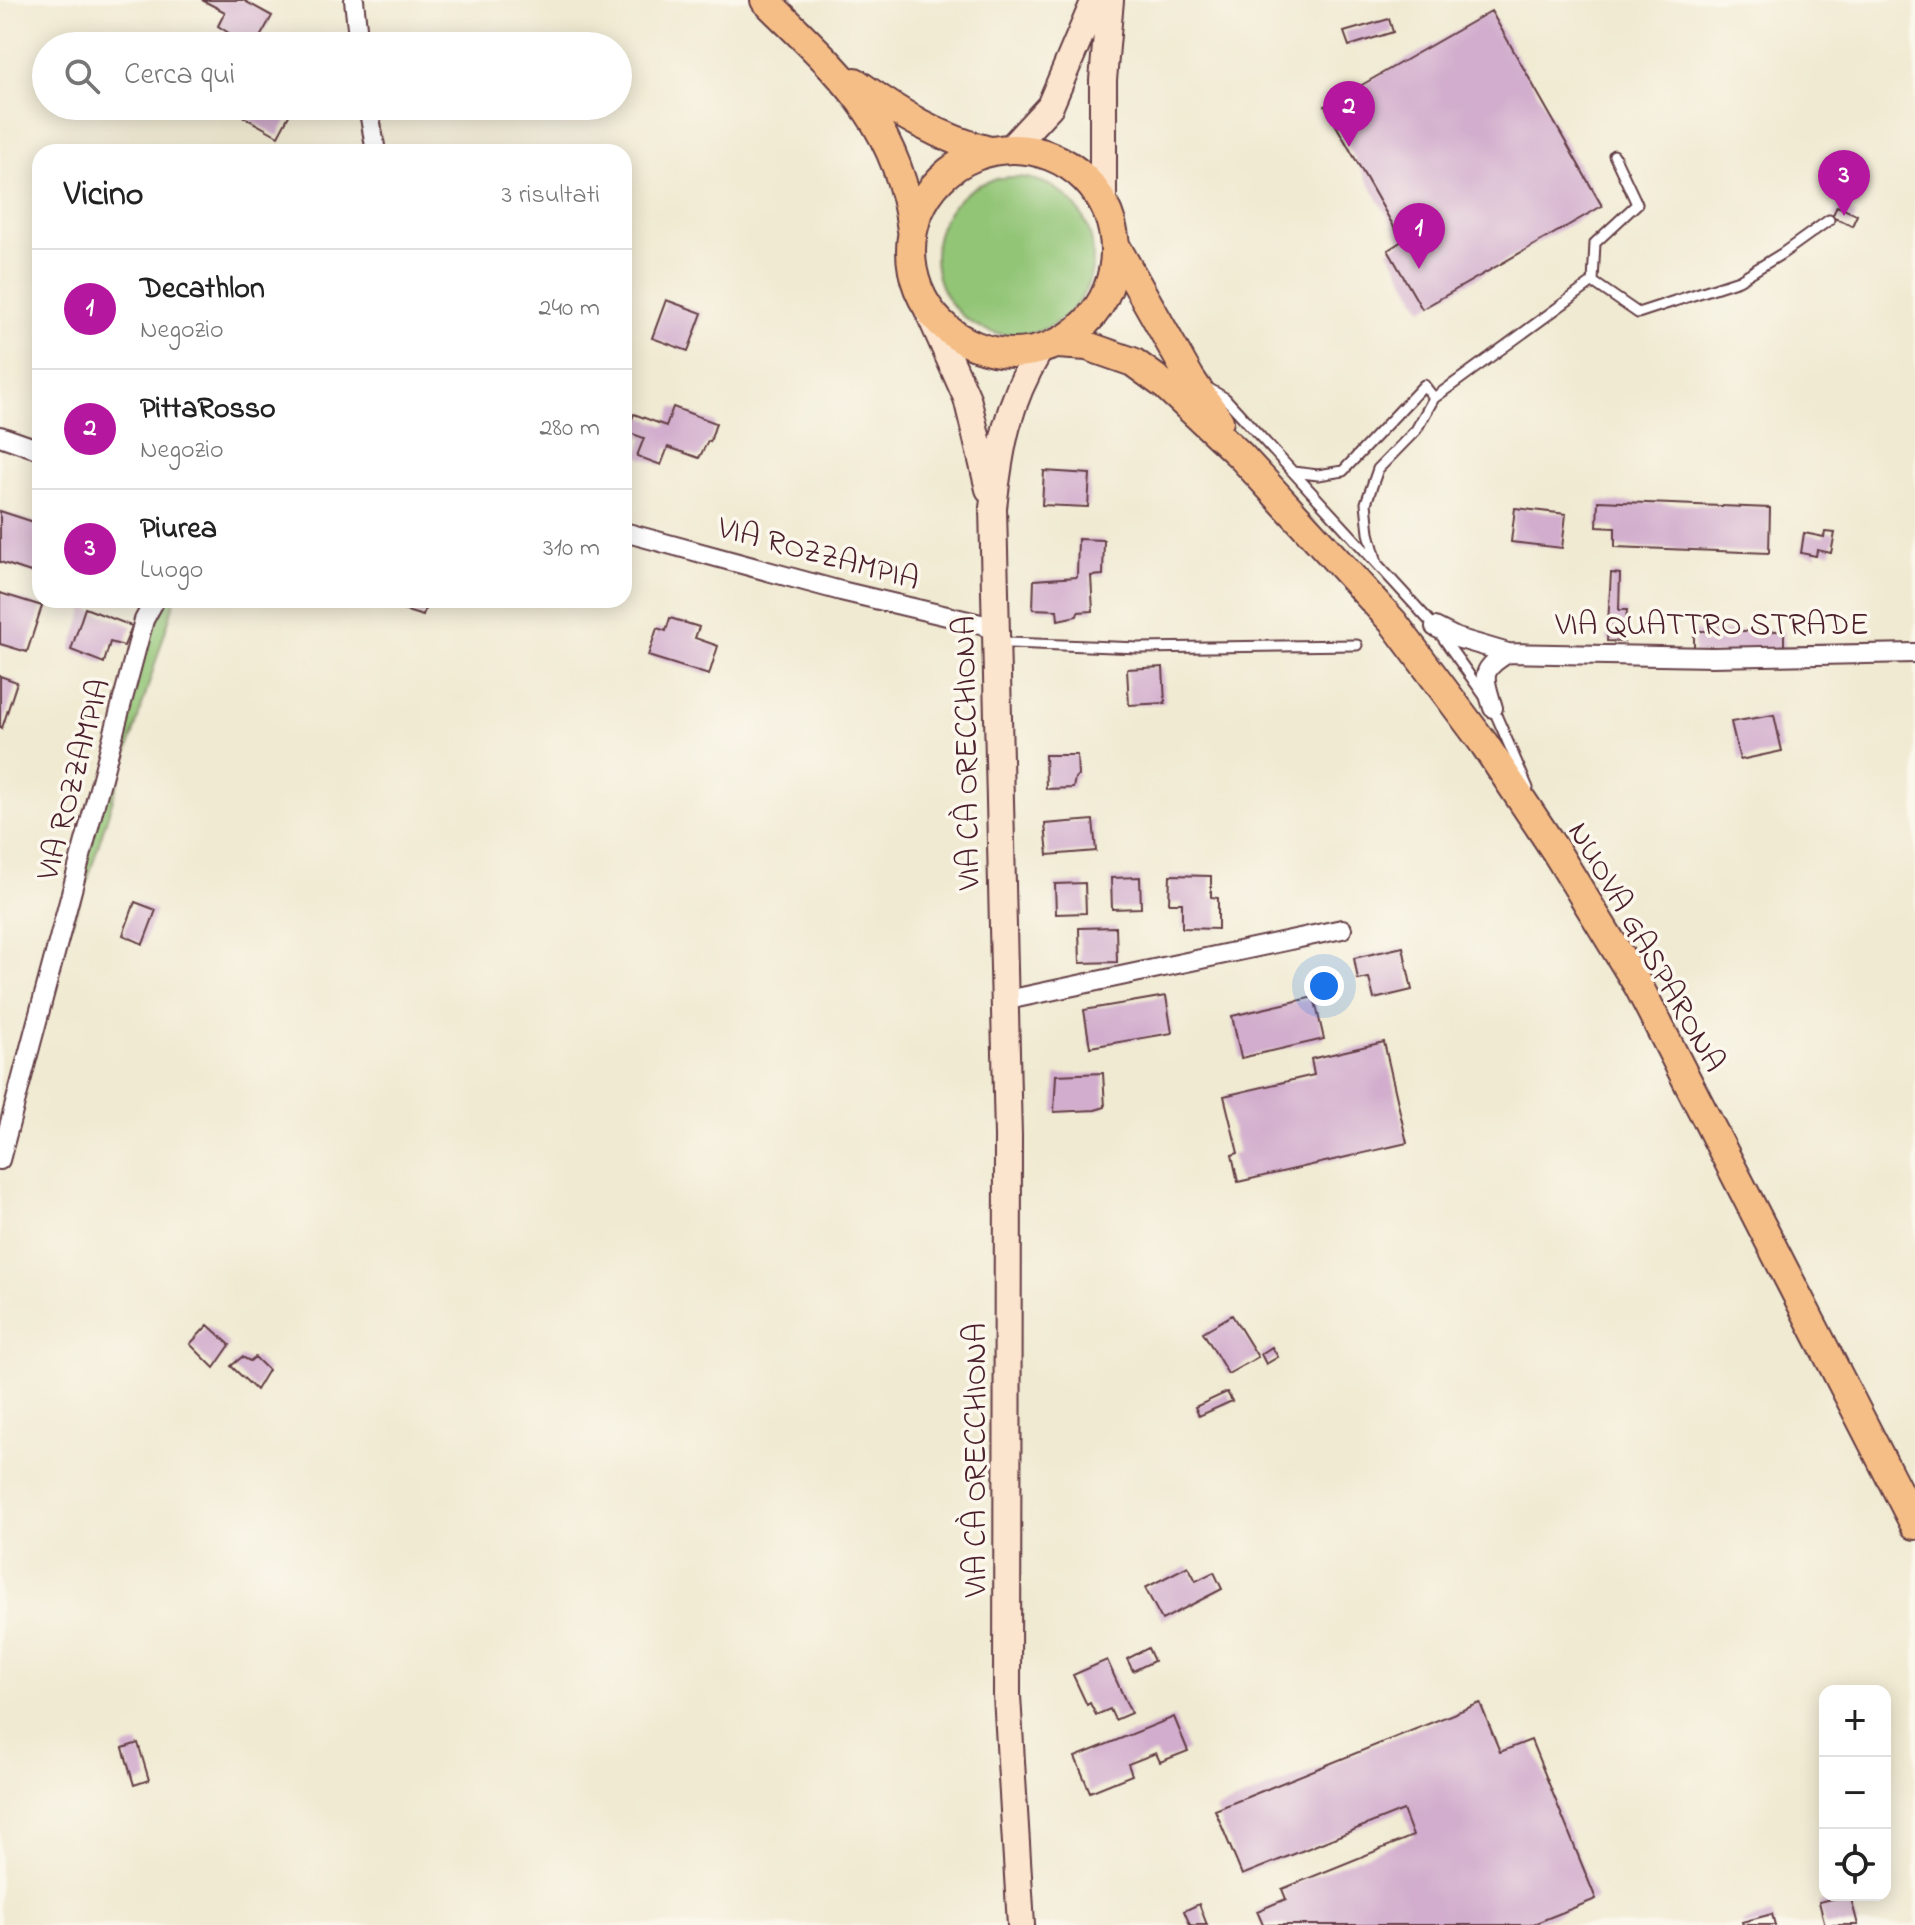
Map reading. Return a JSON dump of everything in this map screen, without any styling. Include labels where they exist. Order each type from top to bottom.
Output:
[{"type":"main road","name":"NUOVA GASPARONA","points":[[765,0],[832,65],[886,137],[909,205],[912,231],[910,258],[916,285],[928,310],[950,332],[977,348],[997,353],[1018,354],[1048,347],[1087,346],[1133,362],[1166,386],[1241,456],[1393,622],[1485,745],[1555,850],[1639,987],[1915,1525]]},
{"type":"main road","points":[[1001,150],[1050,106],[1095,0]]},
{"type":"main road","points":[[1103,203],[1103,80],[1110,0]]},
{"type":"main road","name":"NUOVA GASPARONA","points":[[832,65],[914,121],[969,146],[1044,154],[1074,169],[1090,184],[1103,203],[1111,223],[1115,245],[1112,275],[1101,303],[1082,327],[1048,347]]},
{"type":"main road","name":"NUOVA GASPARONA","points":[[912,231],[926,195],[939,179],[954,166],[1001,150]]},
{"type":"main road","name":"NUOVA GASPARONA","points":[[1115,245],[1190,378],[1241,456]]},
{"type":"main road","name":"VIA CÀ ORECCHIONA","points":[[928,310],[967,398],[993,508]]},
{"type":"main road","name":"VIA CÀ ORECCHIONA","points":[[1021,1925],[1007,1696],[1008,1136],[993,508],[1003,434],[1024,377],[1048,347]]},
{"type":"street","points":[[354,0],[357,32]]},
{"type":"street","points":[[370,120],[375,144]]},
{"type":"street","points":[[0,436],[32,447]]},
{"type":"street","name":"VIA ROZZAMPIA","points":[[632,534],[841,591],[985,625],[996,636]]},
{"type":"street","name":"VIA ROZZAMPIA","points":[[0,1160],[144,620],[151,608]]},
{"type":"street","name":"VIA QUATTRO STRADE","points":[[1435,627],[1457,638],[1508,653],[1712,657],[1915,653]]},
{"type":"street","points":[[1493,708],[1484,676],[1488,667],[1508,653]]},
{"type":"street","points":[[1005,995],[1017,998],[1342,929]]},
{"type":"lane","points":[[1593,282],[1595,243],[1637,204],[1614,155]]},
{"type":"lane","points":[[1593,282],[1638,313],[1739,280],[1829,220]]},
{"type":"lane","points":[[1378,566],[1369,533],[1366,503],[1378,469],[1416,430],[1434,398],[1593,282]]},
{"type":"lane","points":[[1190,378],[1225,398],[1435,627],[1493,708],[1555,850]]},
{"type":"lane","points":[[1293,472],[1318,475],[1343,471],[1424,385],[1434,398]]},
{"type":"lane","points":[[996,636],[1010,643],[1139,648],[1357,645]]},
{"type":"green space","points":[[1014,177],[1044,183],[1070,200],[1087,226],[1093,256],[1087,286],[1070,312],[1044,329],[1014,335],[984,329],[958,312],[941,286],[935,256],[941,226],[958,200],[984,183]]},
{"type":"green space","points":[[163,608],[173,608],[86,885],[64,943],[144,649]]},
{"type":"building","points":[[202,0],[243,0],[272,16],[263,32],[227,32],[218,26],[225,12]]},
{"type":"building","points":[[1491,11],[1602,206],[1422,309],[1388,250],[1402,241],[1325,106]]},
{"type":"building","points":[[1389,19],[1393,32],[1349,46],[1344,32]]},
{"type":"building","points":[[249,120],[287,120],[278,136]]},
{"type":"building","points":[[1837,206],[1857,215],[1852,226],[1832,217]]},
{"type":"building","points":[[666,300],[702,313],[688,351],[652,338]]},
{"type":"building","points":[[673,407],[716,423],[710,442],[699,458],[668,447],[661,465],[637,456],[644,438],[632,434],[634,414],[666,426]]},
{"type":"building","points":[[1044,471],[1090,474],[1088,507],[1042,505]]},
{"type":"building","points":[[1598,501],[1770,508],[1769,553],[1615,547],[1615,528],[1597,527]]},
{"type":"building","points":[[1515,508],[1566,514],[1562,548],[1511,542]]},
{"type":"building","points":[[0,511],[32,521],[32,572],[0,562]]},
{"type":"building","points":[[1825,532],[1835,533],[1831,553],[1817,550],[1816,556],[1801,553],[1804,533],[1824,537]]},
{"type":"building","points":[[1078,539],[1104,540],[1103,575],[1091,576],[1093,611],[1078,612],[1077,616],[1058,620],[1057,610],[1033,609],[1034,580],[1077,577]]},
{"type":"building","points":[[1611,573],[1620,574],[1619,610],[1627,610],[1624,642],[1607,641]]},
{"type":"building","points":[[0,593],[32,603],[32,608],[41,608],[27,652],[0,644]]},
{"type":"building","points":[[85,608],[132,626],[124,646],[110,642],[104,663],[71,650]]},
{"type":"building","points":[[397,608],[425,608],[423,616]]},
{"type":"building","points":[[670,618],[699,627],[695,638],[718,646],[709,675],[648,656],[657,628],[666,631]]},
{"type":"building","points":[[1694,631],[1784,631],[1784,654],[1694,655]]},
{"type":"building","points":[[1163,667],[1165,703],[1129,705],[1127,669]]},
{"type":"building","points":[[0,676],[17,682],[2,728],[0,727]]},
{"type":"building","points":[[1774,715],[1782,751],[1740,760],[1731,722]]},
{"type":"building","points":[[1045,755],[1077,755],[1078,776],[1073,788],[1046,789]]},
{"type":"building","points":[[1093,820],[1096,851],[1048,855],[1045,824]]},
{"type":"building","points":[[1170,875],[1211,876],[1211,897],[1218,898],[1218,929],[1182,928],[1182,903],[1169,903]]},
{"type":"building","points":[[1140,877],[1141,908],[1112,909],[1111,878]]},
{"type":"building","points":[[1085,883],[1086,913],[1056,914],[1055,884]]},
{"type":"building","points":[[135,902],[156,910],[143,944],[123,935]]},
{"type":"building","points":[[1116,927],[1117,962],[1080,963],[1079,928]]},
{"type":"building","points":[[1403,947],[1412,990],[1374,999],[1369,978],[1358,980],[1354,958]]},
{"type":"building","points":[[1166,996],[1172,1033],[1090,1047],[1084,1010]]},
{"type":"building","points":[[1314,997],[1324,1039],[1241,1058],[1232,1016]]},
{"type":"building","points":[[1384,1042],[1407,1143],[1238,1182],[1232,1155],[1238,1153],[1224,1096],[1314,1075],[1311,1059]]},
{"type":"building","points":[[1103,1073],[1105,1107],[1054,1112],[1056,1075]]},
{"type":"building","points":[[1232,1315],[1258,1357],[1228,1374],[1203,1332]]},
{"type":"building","points":[[208,1325],[230,1345],[214,1368],[190,1344]]},
{"type":"building","points":[[1272,1347],[1278,1357],[1266,1364],[1261,1354]]},
{"type":"building","points":[[242,1357],[250,1361],[255,1357],[268,1370],[256,1390],[231,1366]]},
{"type":"building","points":[[1227,1392],[1232,1401],[1199,1416],[1195,1407]]},
{"type":"building","points":[[1188,1566],[1196,1581],[1214,1572],[1222,1589],[1162,1620],[1145,1588]]},
{"type":"building","points":[[1148,1648],[1154,1661],[1133,1671],[1127,1659]]},
{"type":"building","points":[[1107,1660],[1131,1713],[1115,1720],[1110,1709],[1096,1715],[1090,1703],[1087,1705],[1073,1675]]},
{"type":"building","points":[[1480,1703],[1500,1752],[1531,1740],[1596,1899],[1531,1925],[1263,1925],[1257,1911],[1286,1899],[1282,1889],[1413,1836],[1403,1810],[1242,1875],[1215,1810]]},
{"type":"building","points":[[1174,1717],[1188,1751],[1160,1762],[1156,1753],[1128,1764],[1132,1775],[1090,1792],[1075,1757]]},
{"type":"building","points":[[138,1743],[149,1780],[134,1785],[123,1748]]},
{"type":"building","points":[[1852,1901],[1858,1925],[1825,1925],[1819,1902]]},
{"type":"building","points":[[1199,1904],[1207,1925],[1190,1925],[1184,1911]]},
{"type":"building","points":[[1772,1914],[1775,1925],[1743,1925],[1742,1922]]},
{"type":"place","name":"PittaRosso","points":[[1349,147]]},
{"type":"place","name":"Piurea","points":[[1844,216]]},
{"type":"place","name":"Decathlon","points":[[1419,269]]}]
